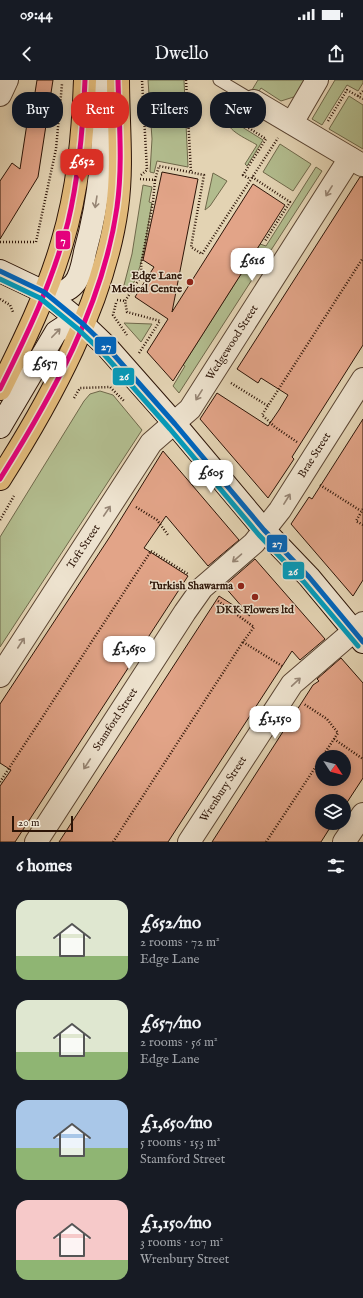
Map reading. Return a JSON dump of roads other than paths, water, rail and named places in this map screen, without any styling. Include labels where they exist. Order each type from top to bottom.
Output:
[{"type":"highway","points":[[0,389],[15,360],[44,292],[62,244],[76,186],[81,145],[85,80]]},
{"type":"highway","points":[[8,486],[83,324],[101,277],[117,208],[119,177],[118,80]]},
{"type":"street","points":[[0,95],[7,80]]},
{"type":"street","points":[[0,271],[44,292],[53,294],[68,289],[76,282],[95,214],[101,177],[104,139],[105,80]]},
{"type":"street","points":[[285,131],[317,80]]},
{"type":"street","points":[[266,120],[285,131],[318,139],[356,162]]},
{"type":"street","name":"Wedgewood Street","points":[[174,424],[190,409],[356,162]]},
{"type":"street","points":[[44,292],[83,324],[107,347],[264,530],[302,568],[360,632]]},
{"type":"street","points":[[0,427],[56,332],[70,323],[83,324]]},
{"type":"street","name":"Brae Street","points":[[264,530],[280,510],[363,379]]},
{"type":"street","name":"Toft Street","points":[[0,676],[151,443],[174,424]]},
{"type":"street","name":"Stamford Street","points":[[36,842],[203,588],[254,543],[264,530]]},
{"type":"street","name":"Wrenbury Street","points":[[188,842],[291,687],[360,632]]},
{"type":"street","points":[[344,842],[363,814]]},
{"type":"lane","points":[[218,80],[231,92]]},
{"type":"place","name":"Edge Lane Medical Centre","points":[[190,282]]},
{"type":"place","name":"Turkish Shawarma","points":[[241,586]]},
{"type":"place","name":"DKK Flowers ltd","points":[[255,597]]}]
